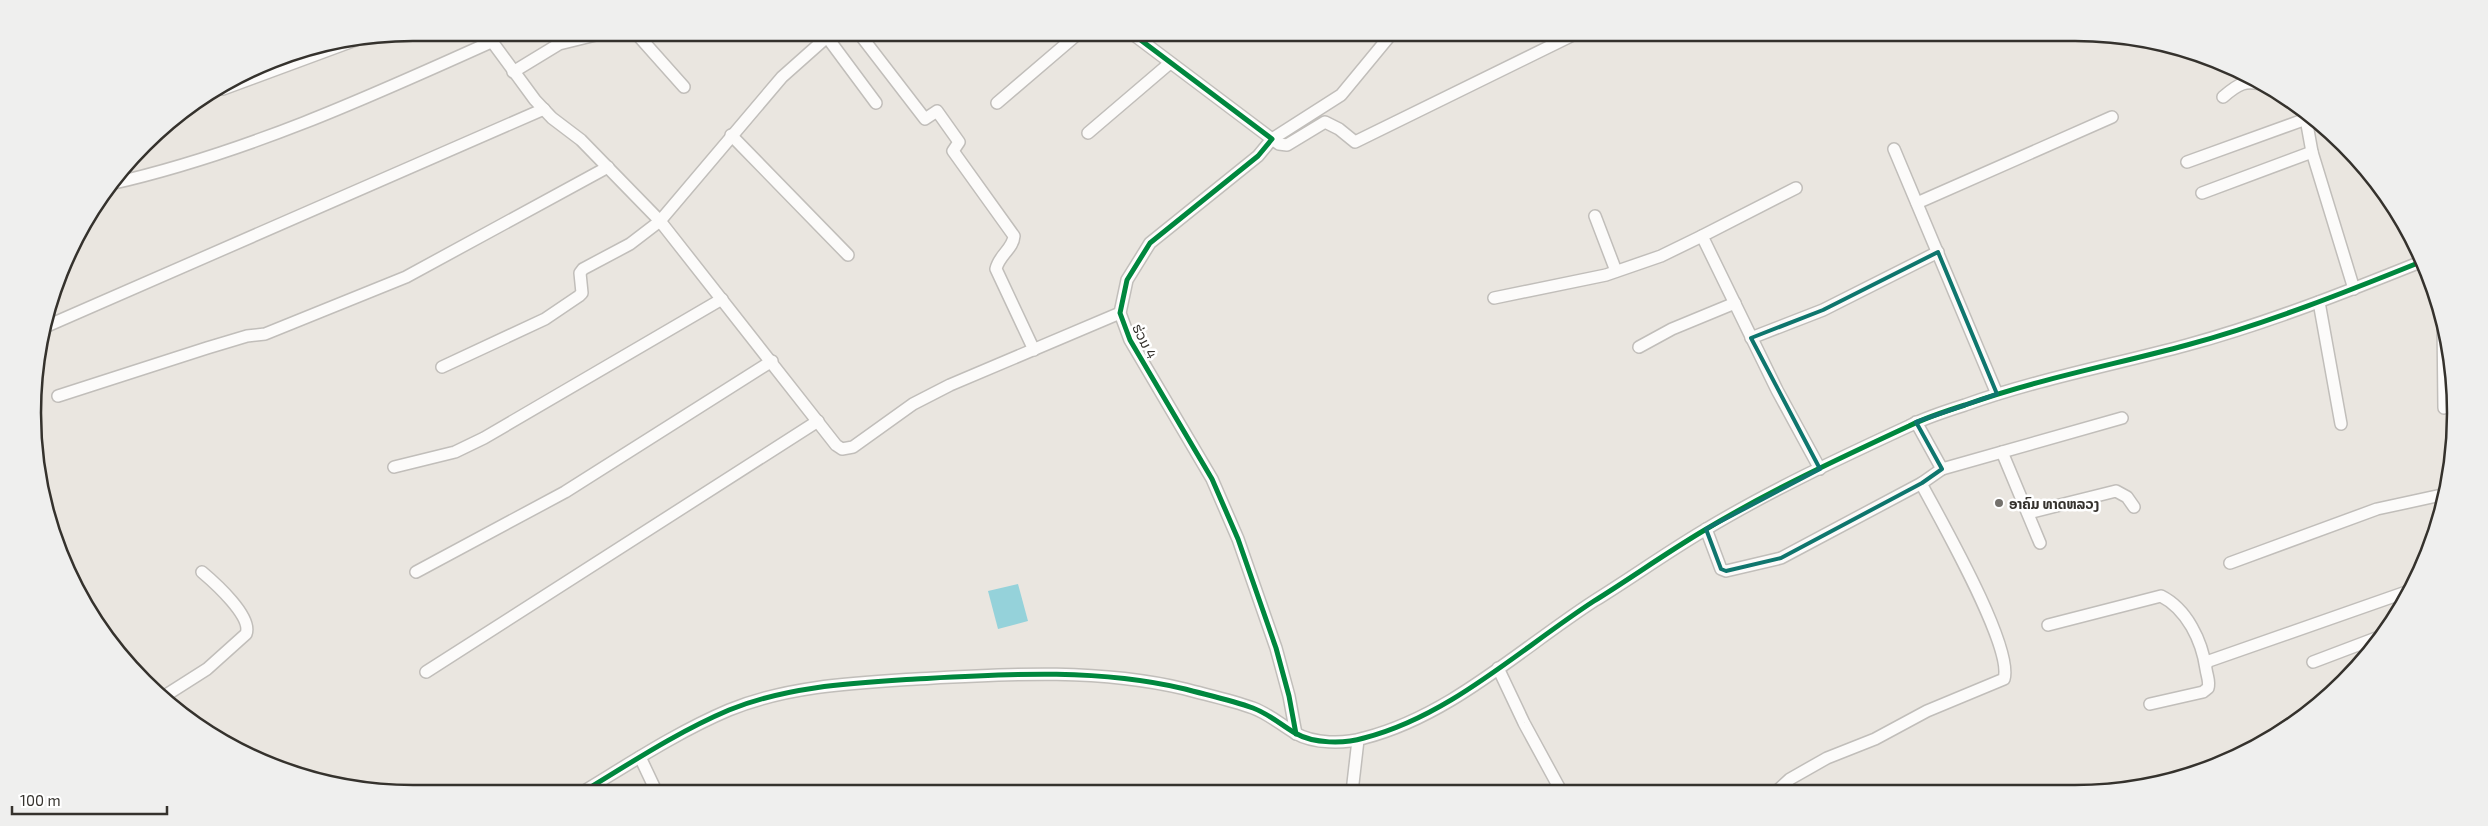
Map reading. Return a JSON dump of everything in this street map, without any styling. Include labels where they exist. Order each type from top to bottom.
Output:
[{"type":"street","points":[[124,180],[193,162],[279,133],[388,89],[480,41]]},
{"type":"street","points":[[491,41],[513,72],[544,109],[581,140],[660,221],[836,445],[842,449],[853,446],[914,404],[950,385],[1120,313]]},
{"type":"street","points":[[513,72],[559,44],[571,41]]},
{"type":"street","points":[[644,41],[684,87]]},
{"type":"street","points":[[442,368],[545,319],[582,293],[580,273],[583,269],[630,244],[660,221],[782,77],[825,41]]},
{"type":"street","points":[[836,41],[876,103]]},
{"type":"street","points":[[865,41],[925,119],[937,111],[960,142],[953,150],[1014,236],[1014,242],[997,262],[996,269],[1034,350]]},
{"type":"street","points":[[997,102],[1069,41]]},
{"type":"street","points":[[1142,41],[1279,144],[1288,146],[1325,122]]},
{"type":"street","name":"ຮ່ວມ 4","points":[[1296,734],[1289,696],[1276,648],[1238,539],[1212,479],[1130,340],[1120,313],[1127,280],[1150,243],[1258,156],[1272,139],[1341,95],[1386,41]]},
{"type":"street","points":[[1314,112],[1325,122],[1339,129],[1355,142],[1561,41]]},
{"type":"street","points":[[259,75],[318,54]]},
{"type":"street","points":[[1088,133],[1170,63]]},
{"type":"street","points":[[2223,97],[2244,83]]},
{"type":"street","points":[[52,324],[544,109]]},
{"type":"street","points":[[1917,203],[2112,116]]},
{"type":"street","points":[[2187,162],[2300,117]]},
{"type":"street","points":[[2306,123],[2312,152],[2354,289]]},
{"type":"street","points":[[731,135],[848,255]]},
{"type":"street","points":[[1894,149],[1997,394]]},
{"type":"street","points":[[2202,193],[2312,152]]},
{"type":"street","points":[[58,396],[247,336],[265,334],[406,277],[608,167]]},
{"type":"street","points":[[1494,298],[1616,271],[1661,256],[1796,188]]},
{"type":"street","points":[[1595,216],[1616,271]]},
{"type":"street","points":[[1702,236],[1820,469]]},
{"type":"street","points":[[1752,338],[1823,310],[1938,252]]},
{"type":"street","points":[[594,785],[673,737],[729,710],[758,700],[812,687],[934,678],[1028,674],[1099,674],[1185,689],[1247,706],[1274,717],[1296,734],[1324,741],[1358,740],[1398,727],[1428,714],[1498,668],[1580,610],[1706,529],[1820,469],[1916,422],[1997,394],[2076,371],[2195,343],[2319,302],[2415,264]]},
{"type":"street","points":[[394,467],[455,452],[484,438],[722,299]]},
{"type":"street","points":[[2319,302],[2342,424]]},
{"type":"street","points":[[1640,347],[1672,329],[1735,303]]},
{"type":"street","points":[[2443,361],[2444,408]]},
{"type":"street","points":[[416,572],[564,492],[772,362]]},
{"type":"street","points":[[1706,529],[1720,569],[1726,571],[1781,558],[1922,483],[1942,469],[2122,418]]},
{"type":"street","points":[[426,672],[818,421]]},
{"type":"street","points":[[1916,422],[1942,469]]},
{"type":"street","points":[[2002,452],[2040,543]]},
{"type":"street","points":[[1784,785],[1790,779],[1827,758],[1874,739],[1927,711],[2004,679],[1999,645],[1978,590],[1922,483]]},
{"type":"street","points":[[2028,513],[2116,491],[2127,497],[2134,507]]},
{"type":"street","points":[[2230,563],[2377,509],[2437,496]]},
{"type":"street","points":[[169,693],[208,669],[246,634],[248,629],[247,622],[220,586],[202,572]]},
{"type":"street","points":[[2206,664],[2208,661],[2399,594]]},
{"type":"street","points":[[2048,625],[2161,596],[2170,600],[2192,626],[2206,664],[2208,688],[2203,692],[2150,704]]},
{"type":"street","points":[[2313,662],[2369,641]]},
{"type":"street","points":[[1498,668],[1524,723],[1558,785]]},
{"type":"street","points":[[1353,785],[1358,740]]},
{"type":"street","points":[[640,757],[652,785]]},
{"type":"highlighted area","points":[[1938,252],[1997,394],[1916,422],[1942,469],[1922,483],[1781,558],[1726,571],[1721,569],[1706,529],[1820,469],[1751,338],[1823,310]]},
{"type":"water","points":[[1018,584],[1028,621],[998,629],[988,591]]},
{"type":"cycle path","points":[[1142,41],[1272,139],[1258,156],[1150,243],[1127,280],[1120,313],[1130,340],[1212,479],[1238,539],[1276,648],[1289,696],[1296,734]]},
{"type":"cycle path","points":[[594,785],[672,738],[729,710],[751,702],[797,691],[868,682],[1018,674],[1085,675],[1118,678],[1152,682],[1185,689],[1245,705],[1264,713],[1295,733],[1311,739],[1338,742],[1364,738],[1396,728],[1455,698],[1594,601],[1728,516],[1857,450],[1916,423],[2020,387],[2187,345],[2247,327],[2415,264]]},
{"type":"place","name":"ອາຄົມ ທາດຫລວງ","points":[[1999,503]]}]
